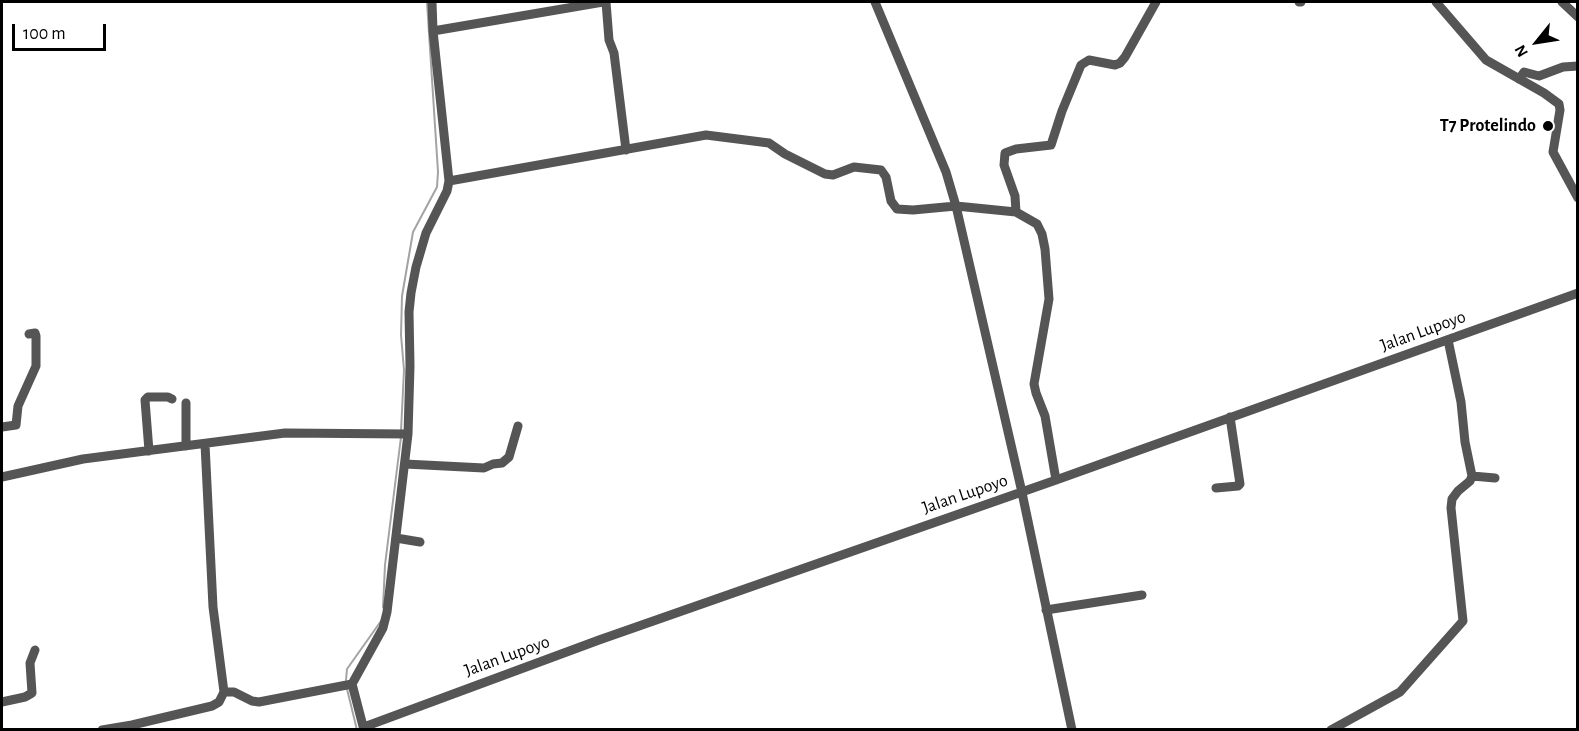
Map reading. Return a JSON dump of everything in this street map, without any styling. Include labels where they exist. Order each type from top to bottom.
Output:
[{"type":"street","points":[[363,724],[352,684],[386,619],[408,464],[403,434],[410,366],[411,293],[426,233],[450,181],[433,31],[432,2]]},
{"type":"street","points":[[433,31],[605,2],[626,150]]},
{"type":"street","points":[[875,2],[946,172],[956,206],[1071,729]]},
{"type":"street","points":[[1016,212],[1015,196],[1004,165],[1005,153],[1016,149],[1051,145],[1081,65],[1089,60],[1115,65],[1120,63],[1156,2]]},
{"type":"street","points":[[1436,2],[1481,56],[1559,104],[1553,152],[1578,198]]},
{"type":"street","points":[[1562,2],[1578,17]]},
{"type":"street","points":[[1519,79],[1524,72],[1539,76],[1563,67],[1578,66]]},
{"type":"street","points":[[450,181],[706,135],[769,143],[785,154],[825,174],[833,175],[854,167],[881,170],[886,177],[891,201],[897,209],[913,210],[956,206],[1016,212],[1036,224],[1042,234],[1045,249],[1049,298],[1034,384],[1045,416],[1056,480]]},
{"type":"street","name":"Jalan Lupoyo","points":[[363,724],[1020,489],[1056,480],[1578,292]]},
{"type":"street","points":[[2,427],[16,425],[18,406],[36,366],[36,336],[35,333],[29,334]]},
{"type":"street","points":[[1331,729],[1400,692],[1461,625],[1463,613],[1455,559],[1451,508],[1452,499],[1472,476],[1465,442],[1461,402],[1448,340]]},
{"type":"street","points":[[149,451],[145,400],[148,397],[172,399]]},
{"type":"street","points":[[186,403],[186,446]]},
{"type":"street","points":[[1216,488],[1240,484],[1230,417]]},
{"type":"street","points":[[408,464],[485,468],[502,463],[509,457],[518,426]]},
{"type":"street","points":[[2,477],[83,459],[285,433],[403,434]]},
{"type":"street","points":[[102,729],[132,725],[212,706],[219,702],[224,692],[213,607],[205,444]]},
{"type":"street","points":[[1472,476],[1495,478]]},
{"type":"street","points":[[399,538],[420,542]]},
{"type":"street","points":[[1046,610],[1142,595]]},
{"type":"street","points":[[2,702],[25,697],[32,693],[30,663],[35,650]]},
{"type":"street","points":[[224,692],[234,692],[259,702],[352,684]]},
{"type":"waterway","points":[[401,431],[404,370],[401,335],[402,296],[413,232],[437,187],[438,172],[427,2]]},
{"type":"waterway","points":[[383,607],[385,565],[401,437]]},
{"type":"waterway","points":[[346,680],[347,669],[381,621]]},
{"type":"waterway","points":[[347,689],[357,730]]},
{"type":"place","name":"T7 Protelindo","points":[[1548,126]]}]
